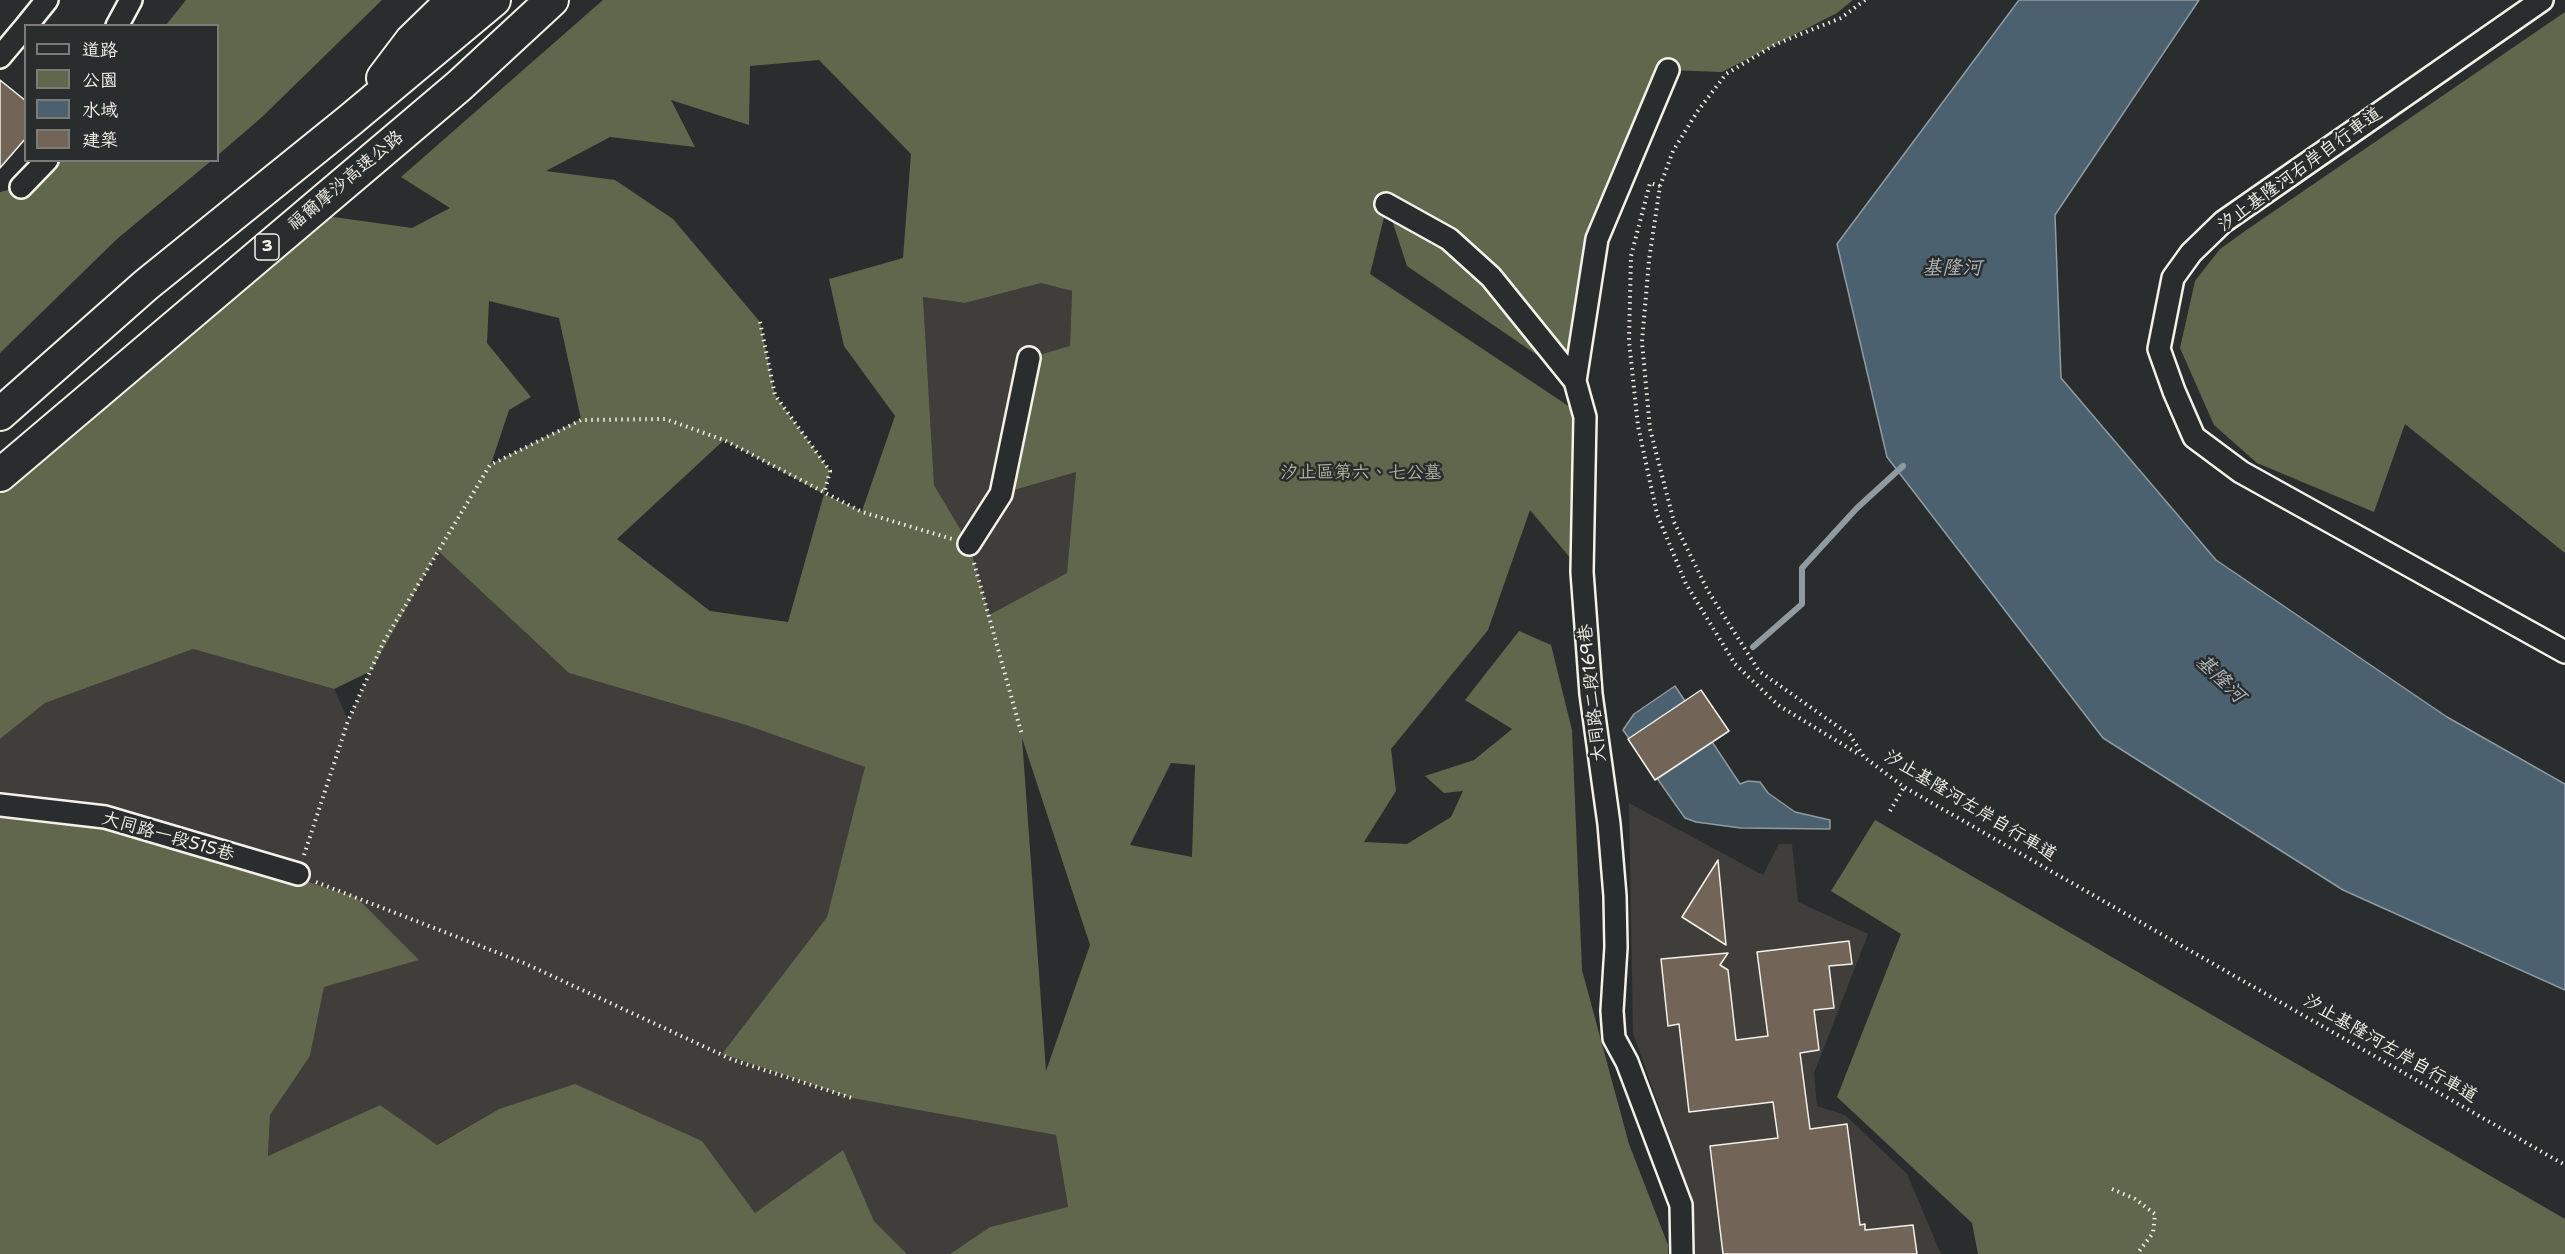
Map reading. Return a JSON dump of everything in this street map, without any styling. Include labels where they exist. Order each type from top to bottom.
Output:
[{"type":"highway","points":[[350,121],[411,40],[453,0]]},
{"type":"highway","points":[[0,414],[146,285],[350,121],[494,0]]},
{"type":"highway","points":[[542,9],[575,0]]},
{"type":"highway","name":"福爾摩沙高速公路","points":[[0,475],[459,86],[542,9]]},
{"type":"street","points":[[28,24],[47,0]]},
{"type":"street","points":[[118,24],[131,0]]},
{"type":"street","name":"汐止基隆河右岸自行車道","points":[[2542,0],[2223,222],[2191,253],[2173,278],[2159,348],[2194,437],[2241,472],[2565,652]]},
{"type":"street","points":[[0,57],[24,28]]},
{"type":"street","points":[[1575,381],[1597,239],[1668,70]]},
{"type":"street","points":[[21,187],[45,162]]},
{"type":"street","name":"大同路二段169巷","points":[[1386,204],[1449,238],[1491,277],[1575,381],[1585,417],[1582,572],[1591,694],[1609,824],[1615,896],[1616,947],[1612,1011],[1614,1038],[1627,1062],[1681,1205],[1682,1254]]},
{"type":"street","points":[[969,544],[1001,494],[1029,358]]},
{"type":"street","name":"大同路一段515巷","points":[[0,805],[105,817],[298,874]]},
{"type":"path","name":"汐止基隆河左岸自行車道","points":[[1865,0],[1841,18],[1776,44],[1726,74],[1697,112],[1673,151],[1660,186],[1649,260],[1642,342],[1650,429],[1674,522],[1708,591],[1759,671],[1850,735],[1864,757],[1904,787],[2565,1165]]},
{"type":"path","points":[[1660,186],[1650,183],[1631,256],[1629,341],[1638,426],[1657,514],[1686,584],[1735,663],[1778,705],[1864,757]]},
{"type":"path","points":[[760,322],[776,395],[830,471],[824,494]]},
{"type":"path","points":[[852,1098],[733,1060],[524,963],[298,874],[348,721],[383,643],[490,465],[581,420],[666,419],[724,440],[862,512],[969,544],[1022,735]]},
{"type":"path","points":[[1890,811],[1904,787]]},
{"type":"path","points":[[2112,1189],[2135,1199],[2155,1214],[2153,1233],[2137,1254]]},
{"type":"shaded area","points":[[1041,283],[1072,291],[1070,346],[1002,494],[1076,472],[1067,573],[989,615],[969,544],[934,485],[923,297],[965,303]]},
{"type":"shaded area","points":[[438,551],[569,673],[746,725],[866,767],[827,917],[722,1054],[852,1098],[1056,1135],[1068,1208],[990,1227],[950,1254],[907,1254],[874,1221],[843,1151],[755,1213],[702,1141],[499,1109],[436,1145],[380,1105],[268,1156],[270,1115],[310,1056],[324,987],[418,960],[0,805],[0,739],[45,703],[193,649],[334,689],[348,720],[383,643]]},
{"type":"shaded area","points":[[1629,803],[1763,875],[1779,844],[1792,844],[1798,902],[1868,934],[1814,1073],[1817,1106],[1845,1115],[1907,1174],[1941,1254],[1694,1254],[1692,1200],[1633,1033]]},
{"type":"green space","points":[[186,0],[382,0],[262,117],[219,154],[219,24],[167,24]]},
{"type":"green space","name":"汐止區第六、七公墓","points":[[603,0],[1853,0],[1837,13],[1722,72],[1667,70],[1597,239],[1575,381],[1407,266],[1387,205],[1370,274],[1585,417],[1582,572],[1530,510],[1488,630],[1391,749],[1396,791],[1364,842],[1407,844],[1451,817],[1463,791],[1444,793],[1425,776],[1474,760],[1512,729],[1465,700],[1519,631],[1551,645],[1572,730],[1582,970],[1629,1144],[1668,1245],[1668,1254],[950,1254],[990,1227],[1068,1207],[1056,1135],[852,1098],[722,1054],[827,917],[865,767],[746,725],[569,673],[438,551],[371,671],[334,689],[193,649],[45,703],[0,739],[0,481],[298,212],[412,228],[450,208],[401,177]],"holes":[[[819,60],[911,154],[903,258],[829,279],[844,346],[895,416],[862,511],[824,494],[830,471],[775,395],[760,322],[673,219],[615,180],[546,171],[610,137],[695,147],[671,100],[749,125],[750,66]],[[1041,283],[1072,291],[1070,346],[1029,358],[1001,494],[1076,472],[1067,573],[989,615],[969,544],[934,485],[923,297],[965,303]],[[489,301],[559,318],[581,419],[491,464],[509,410],[531,397],[487,343]],[[724,440],[824,494],[788,622],[710,611],[617,539]],[[1022,738],[1090,945],[1046,1071]],[[1171,763],[1195,765],[1192,857],[1130,845]]]},
{"type":"green space","points":[[2565,12],[2565,553],[2405,424],[2374,512],[2257,463],[2214,425],[2180,348],[2195,281],[2220,249]]},
{"type":"green space","points":[[46,162],[210,162],[117,239],[0,353],[0,192],[21,187]]},
{"type":"green space","points":[[0,805],[173,837],[357,898],[419,960],[324,987],[310,1056],[270,1115],[268,1156],[380,1105],[437,1145],[499,1109],[575,1084],[702,1141],[755,1213],[843,1150],[874,1221],[907,1254],[0,1254]]},
{"type":"green space","points":[[1875,820],[2565,1219],[2565,1254],[1978,1254],[1972,1223],[1837,1097],[1901,934],[1831,891]]},
{"type":"water","name":"基隆河","points":[[2019,0],[2199,0],[2055,215],[2061,378],[2216,560],[2447,717],[2565,784],[2565,990],[2343,890],[2103,738],[1887,457],[1837,244]]},
{"type":"water","points":[[1675,686],[1740,784],[1748,781],[1760,782],[1768,793],[1795,812],[1830,820],[1830,829],[1741,828],[1696,822],[1685,818],[1623,730],[1634,714]]},
{"type":"building","points":[[0,80],[24,99],[24,140],[0,168]]},
{"type":"building","points":[[1701,690],[1729,731],[1655,780],[1628,739]]},
{"type":"building","points":[[1718,860],[1726,945],[1682,917]]},
{"type":"building","points":[[1849,941],[1852,964],[1829,966],[1834,1008],[1814,1010],[1819,1050],[1800,1053],[1810,1129],[1847,1124],[1860,1225],[1865,1224],[1865,1230],[1913,1225],[1917,1254],[1723,1254],[1710,1146],[1778,1138],[1773,1102],[1689,1112],[1679,1024],[1668,1026],[1661,959],[1728,953],[1720,965],[1728,970],[1736,1040],[1768,1036],[1757,952]]},
{"type":"waterway","points":[[1753,647],[1802,604],[1802,568],[1857,508],[1903,466]]}]
